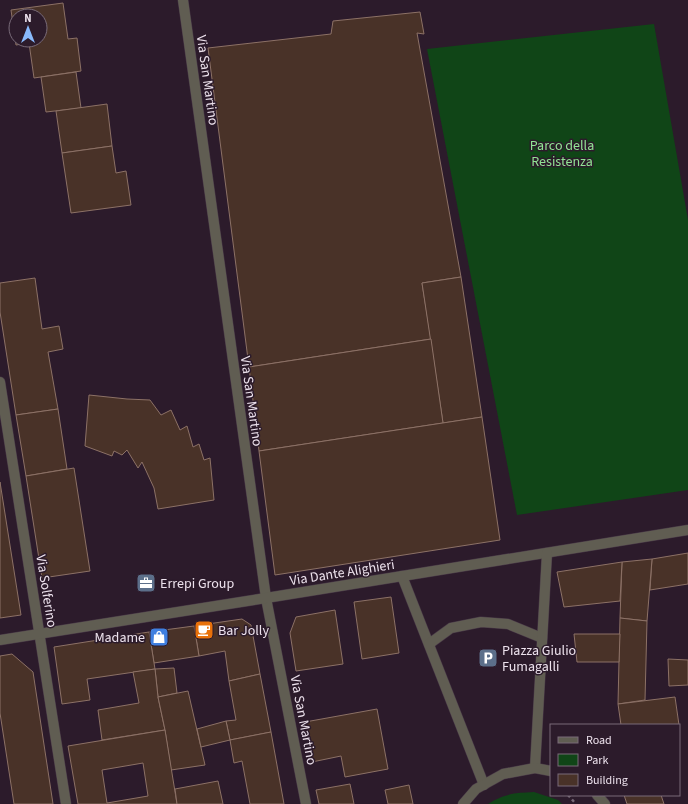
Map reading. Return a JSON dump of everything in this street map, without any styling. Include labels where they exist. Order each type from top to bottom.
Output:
[{"type":"street","name":"Via San Martino","points":[[183,0],[266,598],[306,804]]},
{"type":"street","name":"Via Solferino","points":[[0,382],[66,804]]},
{"type":"street","name":"Via Dante Alighieri","points":[[0,640],[688,530]]},
{"type":"street","points":[[535,768],[547,553]]},
{"type":"street","points":[[402,576],[484,785]]},
{"type":"street","points":[[429,644],[451,628],[481,622],[508,624],[542,638]]},
{"type":"street","points":[[463,804],[476,790],[503,774],[535,768],[550,771]]},
{"type":"street","points":[[598,796],[605,804]]},
{"type":"path","points":[[569,796],[576,804]]},
{"type":"green space","name":"Parco della Resistenza","points":[[654,24],[688,220],[688,490],[517,515],[427,49]]},
{"type":"green space","points":[[534,792],[558,800],[562,804],[488,804],[494,800],[516,793]]},
{"type":"building","points":[[63,3],[68,39],[77,38],[81,71],[34,78],[30,48],[48,48],[48,8],[26,8]]},
{"type":"building","points":[[420,12],[424,34],[417,33],[461,277],[422,283],[431,339],[249,367],[208,48],[331,34],[333,21]]},
{"type":"building","points":[[76,72],[81,108],[46,112],[41,77]]},
{"type":"building","points":[[107,104],[112,146],[62,153],[56,111]]},
{"type":"building","points":[[112,146],[116,173],[126,171],[131,205],[71,213],[62,153]]},
{"type":"building","points":[[461,277],[482,417],[443,423],[422,283]]},
{"type":"building","points":[[35,278],[42,329],[59,326],[63,349],[48,352],[58,409],[16,415],[0,312],[0,283]]},
{"type":"building","points":[[431,339],[443,423],[259,451],[249,367]]},
{"type":"building","points":[[89,395],[150,400],[161,415],[171,410],[180,430],[187,426],[193,447],[199,444],[204,460],[210,458],[214,500],[158,509],[154,488],[142,462],[138,468],[127,450],[122,455],[114,451],[112,456],[85,446]]},
{"type":"building","points":[[58,409],[67,469],[26,476],[16,415]]},
{"type":"building","points":[[482,417],[500,540],[275,575],[259,451]]},
{"type":"building","points":[[74,468],[90,571],[42,578],[26,476]]},
{"type":"building","points":[[0,482],[21,615],[0,618]]},
{"type":"building","points":[[688,553],[688,584],[650,590],[652,559]]},
{"type":"building","points":[[652,559],[647,621],[620,618],[622,562]]},
{"type":"building","points":[[622,562],[620,601],[564,607],[557,572]]},
{"type":"building","points":[[391,597],[399,653],[362,659],[354,602]]},
{"type":"building","points":[[335,610],[343,664],[296,671],[290,633],[296,617]]},
{"type":"building","points":[[620,618],[647,621],[645,700],[618,704]]},
{"type":"building","points":[[242,619],[251,625],[260,674],[229,681],[225,651],[199,656],[194,626]]},
{"type":"building","points":[[194,626],[199,656],[154,663],[149,632]]},
{"type":"building","points":[[149,632],[155,669],[87,679],[90,700],[62,704],[54,647]]},
{"type":"building","points":[[574,634],[620,634],[619,662],[577,662]]},
{"type":"building","points":[[12,654],[33,672],[53,804],[14,804],[0,713],[0,656]]},
{"type":"building","points":[[668,659],[688,660],[688,685],[669,686]]},
{"type":"building","points":[[174,668],[177,693],[158,697],[155,669]]},
{"type":"building","points":[[155,669],[158,697],[165,730],[102,740],[98,710],[139,703],[133,672]]},
{"type":"building","points":[[260,674],[271,732],[230,740],[226,721],[236,720],[229,681]]},
{"type":"building","points":[[188,691],[205,765],[171,770],[158,697]]},
{"type":"building","points":[[675,697],[679,724],[621,724],[618,704]]},
{"type":"building","points":[[377,709],[388,769],[345,777],[341,756],[312,762],[305,722]]},
{"type":"building","points":[[226,721],[230,740],[201,747],[197,729]]},
{"type":"building","points":[[165,730],[177,804],[78,804],[68,746]],"holes":[[[143,763],[148,796],[107,803],[102,770]]]},
{"type":"building","points":[[271,732],[284,804],[250,804],[242,761],[234,763],[230,740]]},
{"type":"building","points":[[218,781],[223,804],[177,804],[175,789]]},
{"type":"building","points":[[350,784],[354,804],[319,804],[316,790]]},
{"type":"building","points":[[409,785],[413,804],[388,804],[385,790]]},
{"type":"building","points":[[624,796],[661,796],[664,804],[627,804]]},
{"type":"place","name":"Errepi Group","points":[[146,583]]},
{"type":"place","name":"Bar Jolly","points":[[204,630]]},
{"type":"place","name":"Madame","points":[[159,637]]},
{"type":"place","name":"Piazza Giulio Fumagalli","points":[[488,658]]}]
